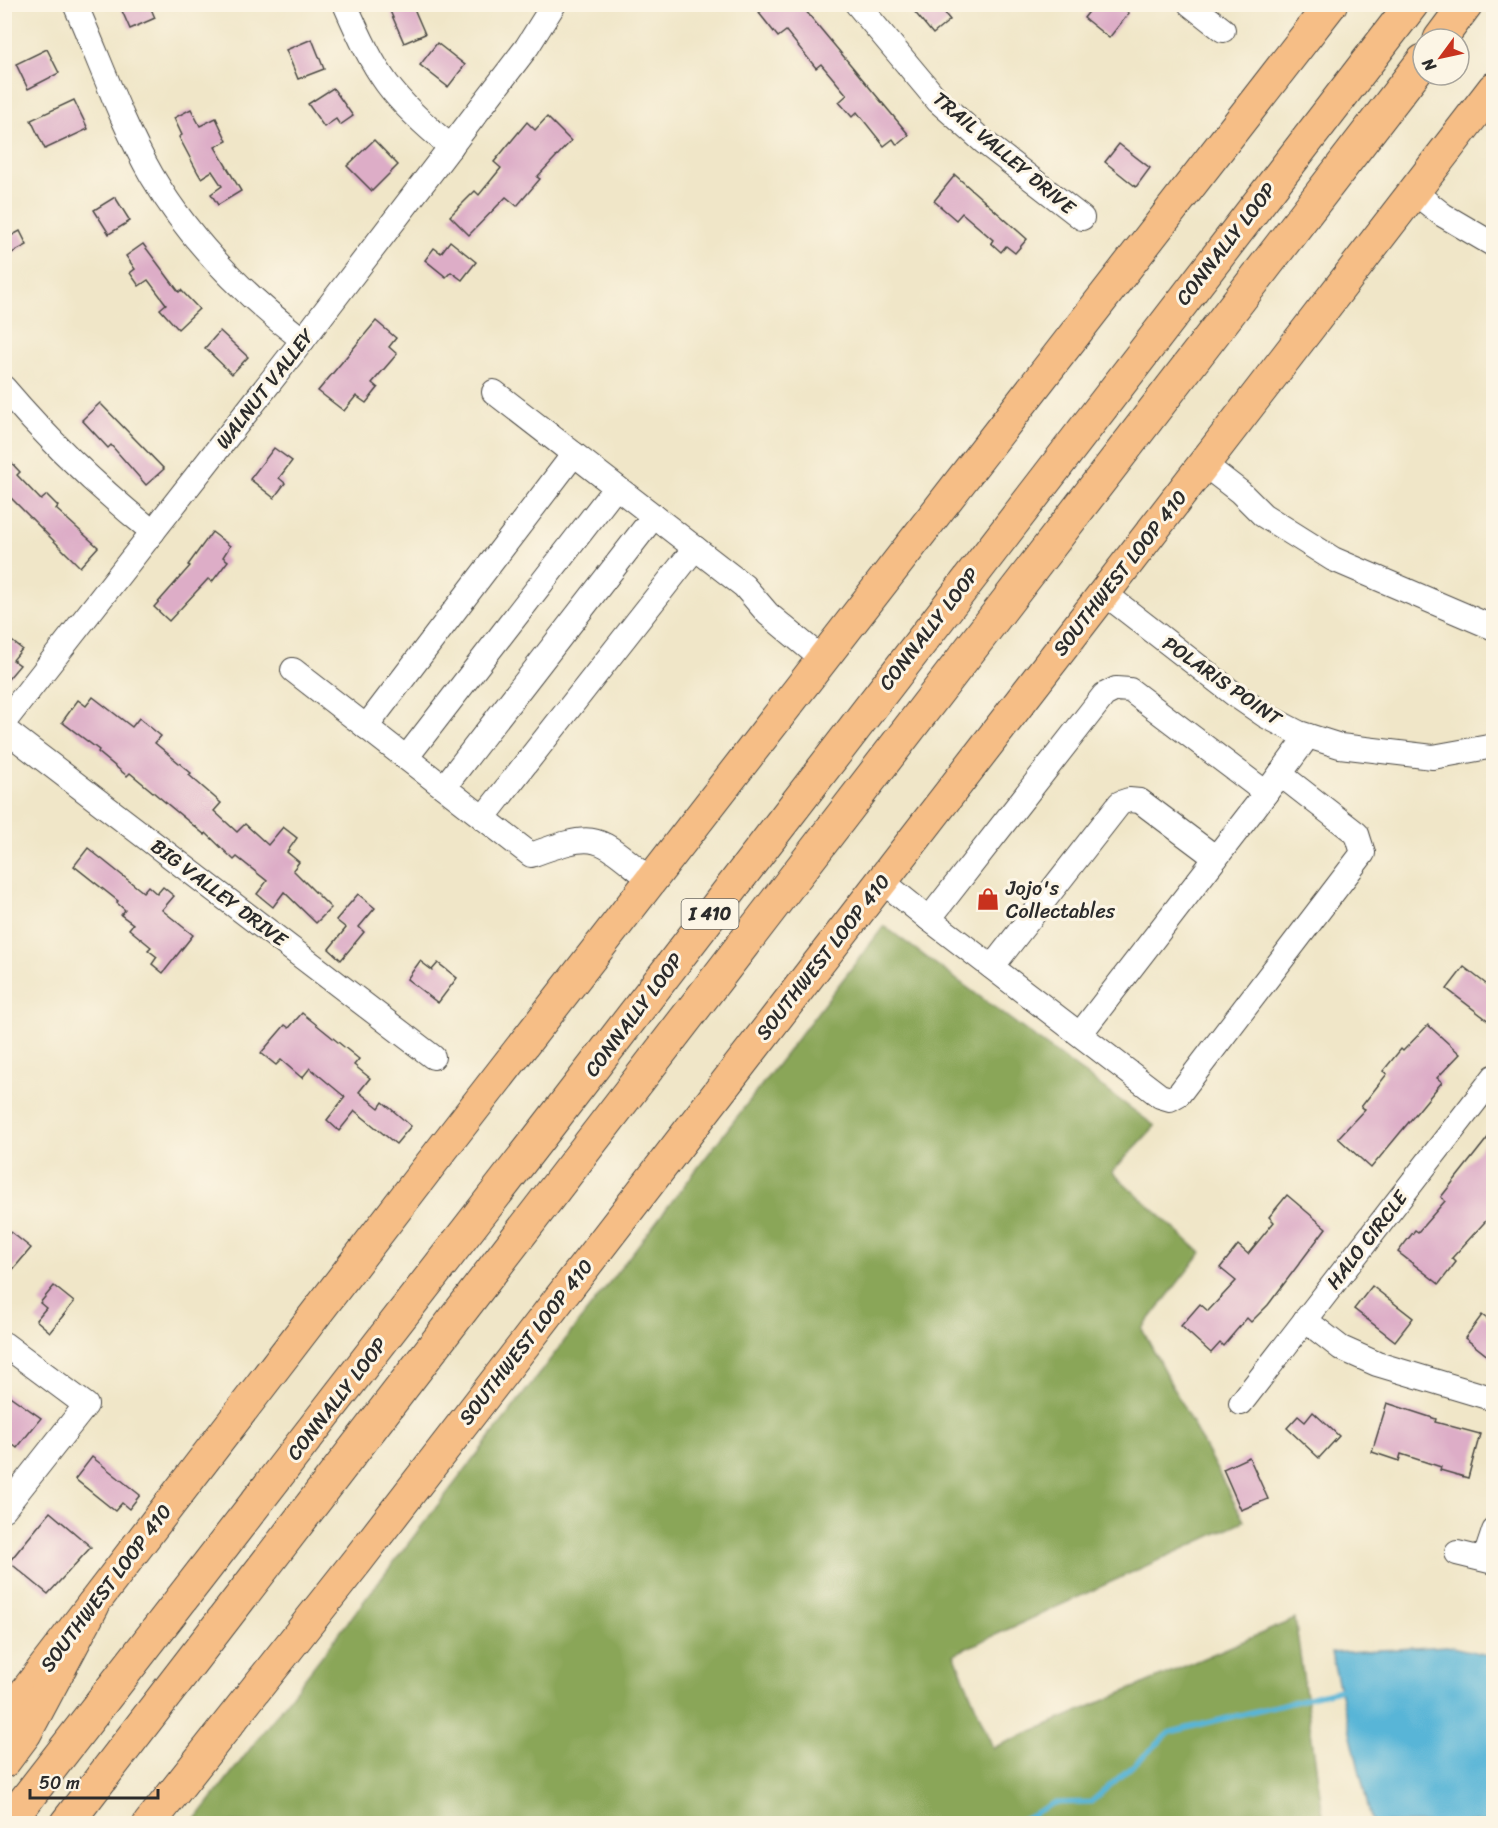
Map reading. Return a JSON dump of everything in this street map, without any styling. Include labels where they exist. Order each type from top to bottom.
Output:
[{"type":"highway","name":"CONNALLY LOOP","points":[[7,1824],[535,1143],[1412,4]]},
{"type":"highway","points":[[1449,27],[1466,4]]},
{"type":"highway","name":"I 410","points":[[66,1824],[1411,77]]},
{"type":"highway","points":[[4,1761],[25,1733],[93,1605]]},
{"type":"main road","name":"SOUTHWEST LOOP 410","points":[[4,1720],[651,880],[1331,4]]},
{"type":"main road","name":"SOUTHWEST LOOP 410","points":[[149,1824],[357,1562],[1494,88]]},
{"type":"street","points":[[75,4],[129,130],[152,175],[179,217],[210,257],[244,291],[303,340]]},
{"type":"street","points":[[345,4],[370,61],[382,81],[413,116],[451,147]]},
{"type":"street","name":"WALNUT VALLEY","points":[[4,722],[451,147],[522,53],[554,4]]},
{"type":"street","name":"TRAIL VALLEY DRIVE","points":[[857,4],[939,101],[984,142],[1082,218]]},
{"type":"street","points":[[1190,4],[1223,30]]},
{"type":"street","points":[[1414,192],[1443,215],[1494,245]]},
{"type":"street","points":[[4,388],[48,439],[104,493],[153,532]]},
{"type":"street","points":[[494,392],[744,586],[768,614],[822,659]]},
{"type":"street","points":[[366,727],[574,454]]},
{"type":"street","points":[[1204,465],[1240,492],[1272,522],[1333,560],[1494,628]]},
{"type":"street","points":[[406,758],[616,487]]},
{"type":"street","points":[[444,787],[654,516]]},
{"type":"street","points":[[483,818],[695,548]]},
{"type":"street","name":"POLARIS POINT","points":[[1104,593],[1266,716],[1308,736],[1340,746],[1433,757],[1494,746]]},
{"type":"street","points":[[293,670],[531,855],[570,840],[597,840],[651,880]]},
{"type":"street","points":[[882,881],[929,919],[1160,1096],[1170,1099],[1179,1094],[1363,853],[1357,834],[1273,783],[1130,690],[1116,689],[1104,695],[929,919]]},
{"type":"street","name":"BIG VALLEY DRIVE","points":[[4,729],[433,1057]]},
{"type":"street","points":[[1080,1034],[1308,736]]},
{"type":"street","points":[[992,967],[1120,803],[1129,800],[1140,801],[1216,858]]},
{"type":"street","name":"HALO CIRCLE","points":[[1241,1403],[1494,1077]]},
{"type":"street","points":[[1305,1320],[1341,1348],[1377,1364],[1494,1399]]},
{"type":"street","points":[[4,1344],[86,1405],[4,1509]]},
{"type":"street","points":[[1457,1552],[1489,1560],[1494,1531]]},
{"type":"green space","points":[[884,926],[1155,1126],[1112,1172],[1201,1253],[1142,1329],[1244,1521],[954,1654],[993,1748],[1295,1619],[1324,1823],[193,1823]]},
{"type":"water","points":[[1447,1646],[1493,1656],[1493,1823],[1372,1823],[1331,1653]]},
{"type":"building","points":[[119,4],[149,4],[155,18],[130,29]]},
{"type":"building","points":[[387,4],[412,4],[425,34],[404,43]]},
{"type":"building","points":[[769,4],[800,4],[909,135],[897,145],[893,139],[884,146],[857,112],[852,117],[839,102],[847,95],[821,64],[816,68],[786,31],[778,37],[759,13]]},
{"type":"building","points":[[908,4],[937,4],[950,20],[933,34]]},
{"type":"building","points":[[1095,4],[1118,4],[1129,13],[1109,38],[1084,18]]},
{"type":"building","points":[[312,39],[324,69],[298,79],[286,50]]},
{"type":"building","points":[[437,43],[465,65],[448,87],[420,65]]},
{"type":"building","points":[[47,49],[59,73],[28,89],[16,64]]},
{"type":"building","points":[[333,88],[353,116],[340,125],[336,119],[324,127],[308,104]]},
{"type":"building","points":[[74,100],[88,129],[45,149],[31,120]]},
{"type":"building","points":[[191,109],[200,126],[216,118],[227,141],[215,147],[241,191],[218,205],[211,194],[222,186],[212,171],[201,178],[179,137],[182,135],[174,118]]},
{"type":"building","points":[[547,117],[571,141],[537,177],[540,179],[517,206],[506,197],[469,235],[450,216],[475,191],[479,195],[501,168],[494,162],[527,122],[535,130]]},
{"type":"building","points":[[374,140],[398,165],[372,191],[347,166]]},
{"type":"building","points":[[1119,144],[1150,168],[1136,187],[1105,162]]},
{"type":"building","points":[[955,175],[1027,239],[1015,253],[1006,246],[1001,252],[991,243],[993,240],[962,213],[956,220],[934,201]]},
{"type":"building","points":[[115,197],[130,221],[109,234],[94,210]]},
{"type":"building","points":[[20,231],[27,245],[12,253],[5,239]]},
{"type":"building","points":[[450,241],[476,262],[462,280],[451,272],[446,277],[425,260],[434,248],[441,253]]},
{"type":"building","points":[[143,244],[179,292],[181,290],[199,309],[178,329],[160,309],[166,304],[148,280],[139,286],[130,273],[135,269],[126,256]]},
{"type":"building","points":[[376,321],[396,338],[389,347],[397,354],[372,383],[378,388],[366,403],[356,396],[344,411],[318,391]]},
{"type":"building","points":[[220,331],[248,357],[232,374],[205,348]]},
{"type":"building","points":[[100,403],[164,469],[146,485],[111,445],[108,448],[82,420]]},
{"type":"building","points":[[274,448],[292,461],[279,478],[285,483],[274,498],[250,479]]},
{"type":"building","points":[[4,455],[20,472],[17,475],[41,500],[47,495],[58,506],[56,509],[98,547],[80,567],[4,491]]},
{"type":"building","points":[[212,532],[230,546],[223,557],[228,561],[212,582],[208,579],[169,621],[154,607],[190,566],[188,565]]},
{"type":"building","points":[[4,635],[22,649],[13,660],[20,665],[4,684]]},
{"type":"building","points":[[93,697],[132,727],[139,718],[161,736],[155,743],[191,773],[189,775],[221,803],[214,811],[237,832],[245,824],[268,845],[283,827],[297,838],[287,852],[299,862],[293,870],[331,908],[316,923],[284,892],[273,907],[257,894],[267,881],[237,857],[234,860],[206,833],[205,835],[130,773],[127,776],[98,752],[99,750],[62,722],[78,700],[86,706]]},
{"type":"building","points":[[88,848],[143,892],[148,886],[157,894],[163,887],[174,896],[162,910],[193,935],[163,973],[152,964],[157,957],[148,950],[151,947],[129,929],[133,924],[121,915],[125,910],[117,903],[118,901],[74,866]]},
{"type":"building","points":[[358,894],[375,908],[359,927],[364,932],[341,960],[329,949],[346,928],[336,920]]},
{"type":"building","points":[[420,961],[432,970],[438,963],[457,978],[438,1003],[407,979]]},
{"type":"building","points":[[1464,967],[1494,990],[1494,1025],[1447,989]]},
{"type":"building","points":[[302,1013],[359,1059],[354,1065],[370,1078],[359,1092],[379,1108],[383,1102],[411,1126],[396,1144],[355,1111],[339,1131],[327,1120],[345,1097],[310,1068],[302,1078],[281,1060],[276,1065],[261,1053],[285,1025],[289,1028]]},
{"type":"building","points":[[1428,1025],[1460,1054],[1437,1078],[1442,1082],[1371,1168],[1338,1138],[1365,1109],[1361,1107],[1387,1074],[1383,1071],[1401,1049],[1403,1051]]},
{"type":"building","points":[[1494,1130],[1494,1212],[1452,1258],[1456,1262],[1439,1284],[1398,1252],[1415,1230],[1418,1232],[1445,1201],[1441,1197]]},
{"type":"building","points":[[1287,1195],[1326,1228],[1268,1305],[1251,1322],[1247,1318],[1223,1346],[1220,1343],[1211,1353],[1181,1326],[1200,1304],[1208,1311],[1236,1281],[1220,1268],[1238,1245],[1248,1254],[1274,1222],[1269,1217]]},
{"type":"building","points":[[11,1232],[31,1248],[4,1280],[4,1239]]},
{"type":"building","points":[[54,1286],[74,1302],[50,1332],[36,1320],[46,1308],[40,1303]]},
{"type":"building","points":[[1372,1286],[1413,1318],[1395,1341],[1354,1309]]},
{"type":"building","points":[[1482,1315],[1494,1324],[1494,1361],[1465,1338]]},
{"type":"building","points":[[4,1392],[41,1418],[17,1448],[4,1438]]},
{"type":"building","points":[[1387,1403],[1436,1419],[1435,1422],[1480,1434],[1468,1478],[1440,1470],[1441,1467],[1401,1454],[1399,1461],[1372,1452]]},
{"type":"building","points":[[1313,1412],[1339,1436],[1319,1458],[1287,1428],[1298,1416],[1305,1422]]},
{"type":"building","points":[[92,1457],[140,1495],[129,1509],[122,1503],[115,1511],[75,1479]]},
{"type":"building","points":[[1249,1457],[1268,1499],[1241,1510],[1223,1469]]},
{"type":"building","points":[[50,1512],[91,1547],[48,1594],[9,1562]]},
{"type":"waterway","points":[[1013,1824],[1054,1803],[1091,1802],[1171,1732],[1347,1688]]},
{"type":"place","name":"Jojo's Collectables","points":[[988,899]]}]
